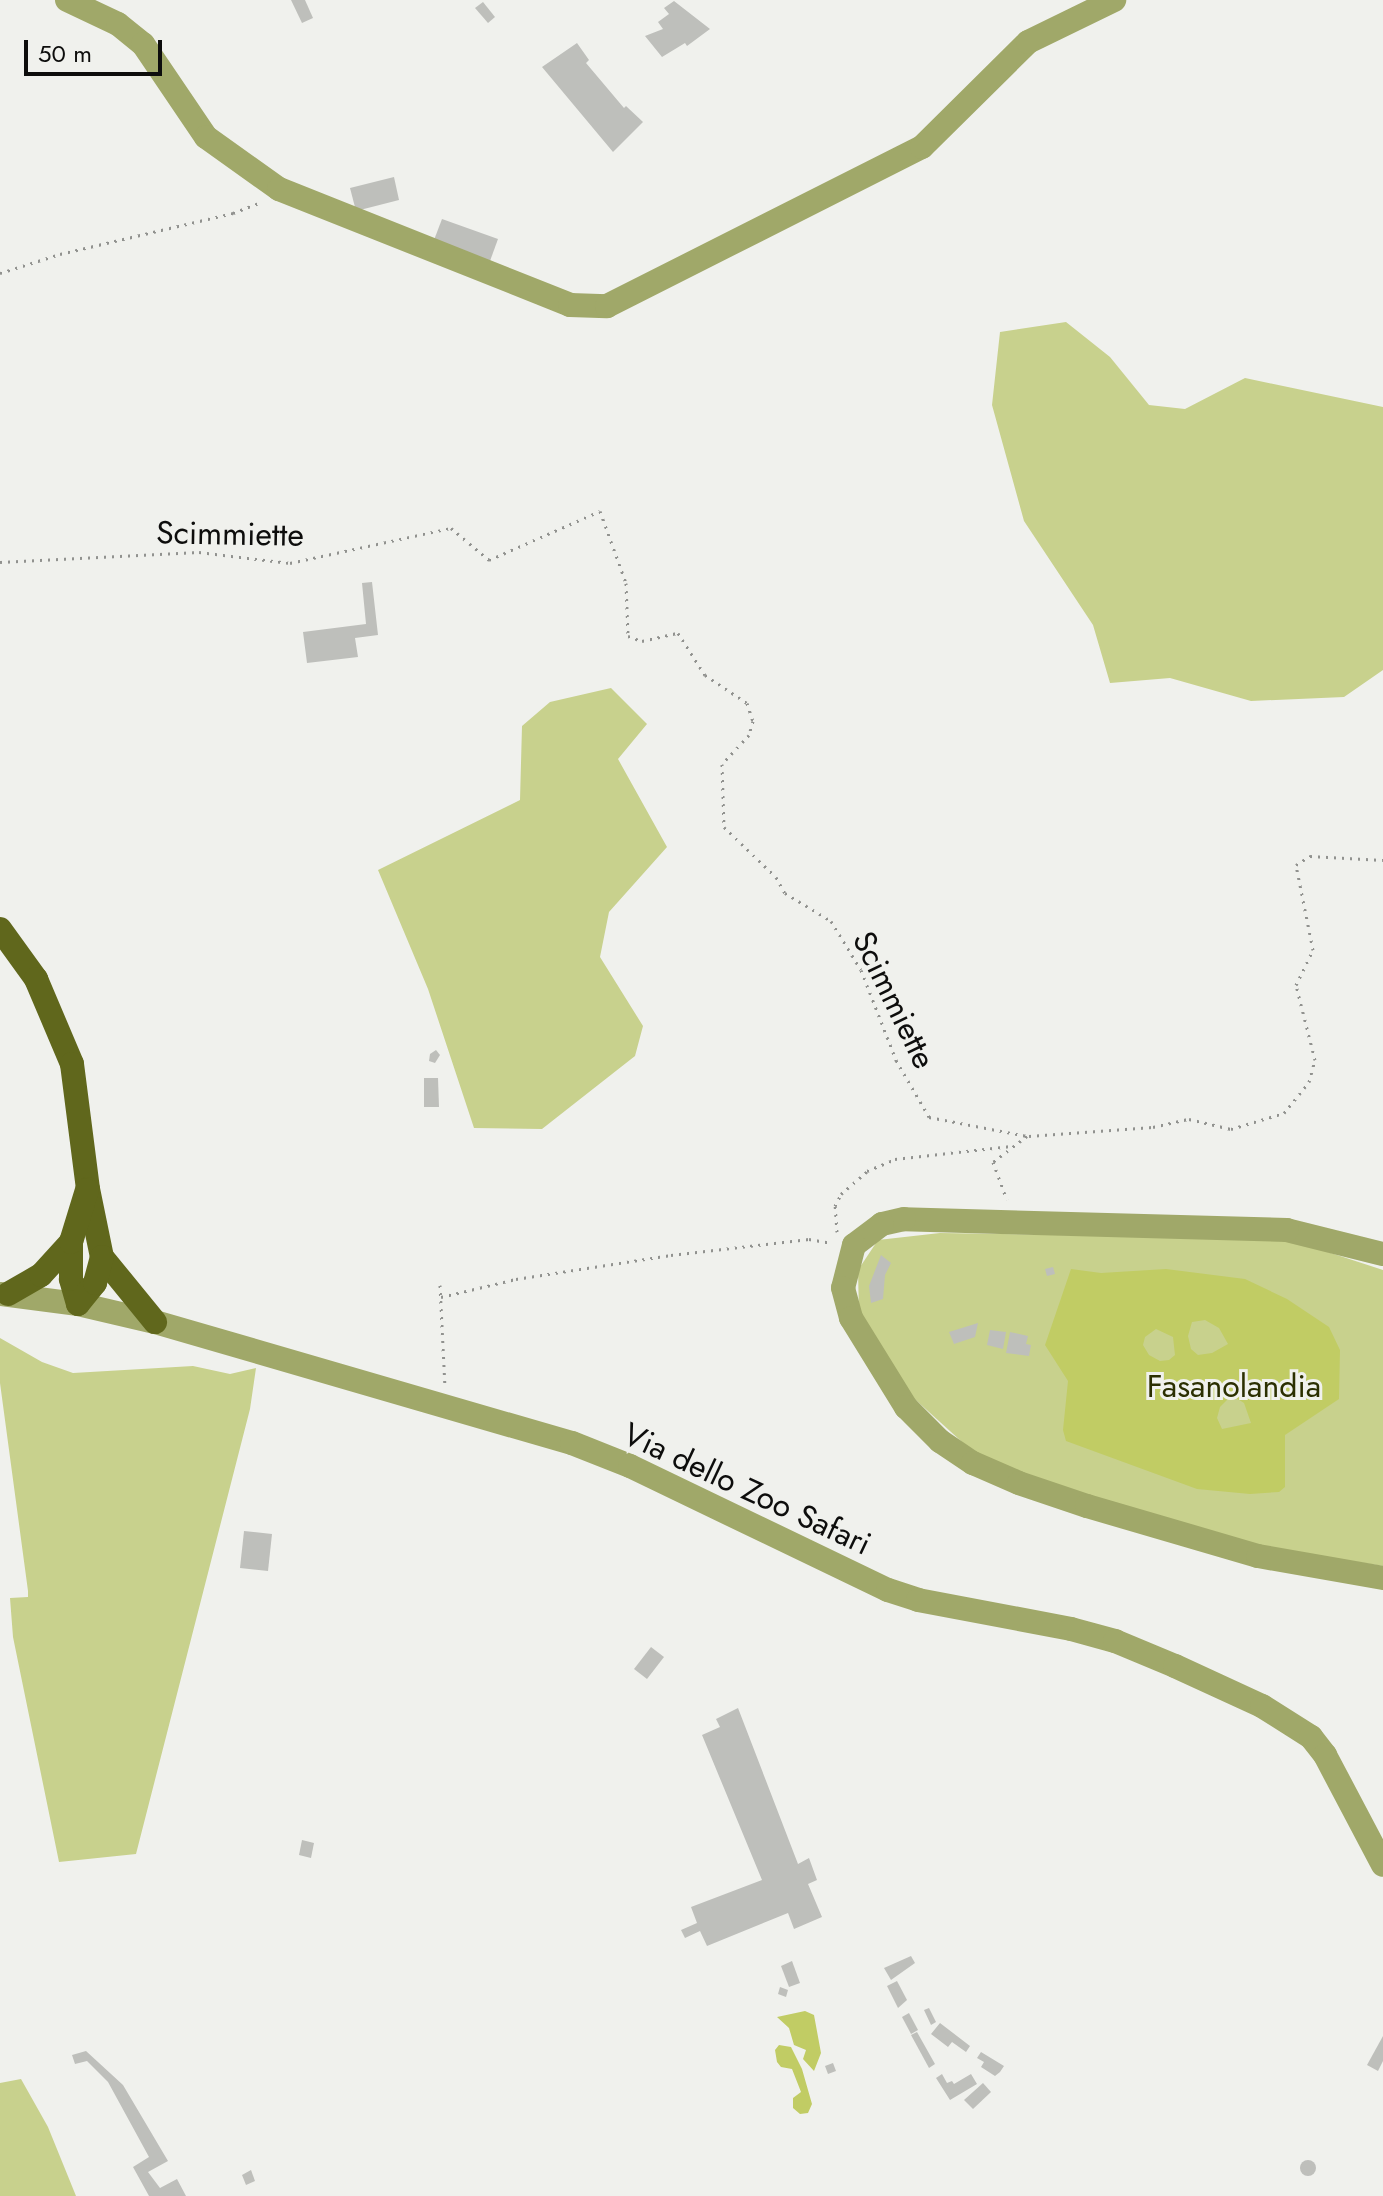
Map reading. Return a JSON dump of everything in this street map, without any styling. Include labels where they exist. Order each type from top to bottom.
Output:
[{"type":"main road","points":[[0,929],[36,979],[72,1064],[88,1189],[102,1257],[95,1283],[78,1304]]},
{"type":"main road","points":[[78,1304],[71,1279],[71,1242],[88,1189]]},
{"type":"main road","points":[[4,1294],[41,1275],[71,1242]]},
{"type":"main road","points":[[102,1257],[155,1322]]},
{"type":"street","points":[[67,0],[95,11],[143,44],[206,137],[279,189],[570,305],[607,306],[922,147],[1028,42],[1114,0]]},
{"type":"street","points":[[1383,1254],[1287,1230],[904,1219],[882,1224],[854,1245],[843,1288],[851,1318],[906,1407],[940,1441],[973,1463],[1019,1483],[1087,1506],[1258,1556],[1383,1578]]},
{"type":"street","name":"Via dello Zoo Safari","points":[[4,1294],[78,1304],[155,1322],[572,1443],[630,1466],[888,1590],[918,1600],[1101,1637],[1224,1687],[1311,1737],[1325,1755],[1383,1865]]},
{"type":"path","points":[[0,273],[60,254],[233,213],[271,198],[279,189]]},
{"type":"path","name":"Scimmiette","points":[[0,562],[199,552],[290,563],[451,528],[489,560],[600,511],[626,583],[628,636],[642,641],[678,633],[705,675],[747,703],[753,721],[749,735],[722,764],[724,827],[776,877],[785,893],[831,921],[861,970],[896,1060],[929,1117],[1027,1136]]},
{"type":"path","points":[[1014,1221],[993,1162],[1027,1136],[1153,1127],[1189,1119],[1231,1129],[1284,1113],[1309,1082],[1315,1060],[1296,985],[1313,950],[1296,865],[1310,856],[1383,860]]},
{"type":"path","points":[[441,1297],[516,1279],[671,1255],[809,1239],[838,1243],[835,1206],[841,1194],[867,1171],[895,1159],[1011,1146]]},
{"type":"path","points":[[440,1285],[446,1406]]},
{"type":"green space","points":[[1066,322],[1110,357],[1149,405],[1185,409],[1245,378],[1383,407],[1383,670],[1344,697],[1251,701],[1170,678],[1110,683],[1093,625],[1024,521],[992,405],[1000,332]]},
{"type":"green space","points":[[611,688],[647,724],[618,759],[667,847],[609,912],[600,957],[643,1026],[635,1056],[542,1129],[474,1128],[428,989],[378,870],[520,800],[522,726],[550,702]]},
{"type":"green space","name":"Fasanolandia","points":[[940,1233],[1288,1239],[1383,1270],[1383,1566],[1254,1546],[1047,1484],[972,1451],[908,1393],[859,1315],[858,1270],[878,1240]]},
{"type":"green space","points":[[0,1338],[42,1362],[73,1373],[193,1366],[230,1374],[256,1368],[250,1409],[136,1854],[59,1862],[13,1637],[10,1598],[28,1597],[28,1591],[0,1383]]},
{"type":"green space","points":[[21,2079],[48,2127],[76,2196],[0,2196],[0,2083]]},
{"type":"shaded area","points":[[1071,1269],[1101,1273],[1166,1269],[1245,1279],[1287,1299],[1329,1327],[1340,1350],[1339,1399],[1285,1435],[1285,1487],[1279,1492],[1250,1494],[1197,1489],[1066,1441],[1063,1430],[1068,1381],[1045,1345]],"holes":[[[1205,1320],[1219,1328],[1228,1344],[1212,1353],[1198,1355],[1191,1349],[1188,1336],[1192,1322]],[[1156,1329],[1173,1337],[1175,1355],[1169,1360],[1160,1361],[1149,1355],[1143,1345],[1145,1337]],[[1236,1398],[1244,1403],[1251,1423],[1222,1429],[1217,1418],[1220,1407],[1228,1399]]]},
{"type":"shaded area","points":[[805,2011],[814,2015],[821,2053],[814,2071],[803,2059],[806,2050],[794,2045],[789,2028],[777,2017]]},
{"type":"shaded area","points":[[779,2045],[791,2047],[802,2069],[812,2104],[808,2113],[800,2114],[793,2108],[793,2098],[801,2092],[792,2069],[781,2067],[777,2062],[775,2050]]},
{"type":"building","points":[[291,0],[305,0],[313,18],[302,23]]},
{"type":"building","points":[[674,1],[710,29],[687,46],[685,43],[662,57],[645,36],[663,29],[658,22],[669,14],[664,8]]},
{"type":"building","points":[[483,2],[495,17],[488,23],[475,8]]},
{"type":"building","points":[[577,43],[589,60],[586,63],[624,108],[626,106],[643,122],[613,152],[542,67]]},
{"type":"building","points":[[394,177],[399,200],[356,211],[350,188]]},
{"type":"building","points":[[442,219],[498,239],[490,261],[434,240]]},
{"type":"building","points":[[372,582],[378,635],[355,638],[358,657],[307,663],[303,632],[366,624],[362,583]]},
{"type":"building","points":[[436,1050],[440,1055],[435,1063],[429,1061],[430,1054]]},
{"type":"building","points":[[424,1078],[438,1078],[439,1107],[424,1107]]},
{"type":"building","points":[[881,1255],[891,1263],[885,1275],[883,1299],[871,1303],[869,1286]]},
{"type":"building","points":[[1053,1267],[1055,1274],[1047,1276],[1045,1269]]},
{"type":"building","points":[[978,1323],[975,1337],[954,1344],[949,1332]]},
{"type":"building","points":[[990,1330],[1006,1332],[1003,1349],[987,1345]]},
{"type":"building","points":[[1010,1332],[1028,1336],[1026,1344],[1031,1345],[1029,1356],[1006,1353]]},
{"type":"building","points":[[244,1531],[272,1534],[268,1571],[240,1568]]},
{"type":"building","points":[[651,1647],[664,1657],[647,1679],[634,1669]]},
{"type":"building","points":[[738,1708],[798,1864],[809,1858],[817,1880],[808,1884],[822,1917],[794,1929],[788,1913],[707,1946],[700,1931],[685,1938],[681,1930],[697,1923],[691,1907],[762,1880],[702,1735],[720,1727],[716,1719]]},
{"type":"building","points":[[302,1840],[314,1843],[311,1858],[299,1855]]},
{"type":"building","points":[[911,1956],[915,1963],[891,1980],[884,1968]]},
{"type":"building","points":[[792,1961],[800,1983],[789,1987],[781,1966]]},
{"type":"building","points":[[897,1981],[907,2000],[898,2008],[887,1986]]},
{"type":"building","points":[[780,1987],[788,1990],[786,1997],[778,1994]]},
{"type":"building","points":[[929,2008],[936,2022],[931,2025],[924,2010]]},
{"type":"building","points":[[909,2013],[918,2030],[911,2034],[902,2017]]},
{"type":"building","points":[[940,2023],[970,2046],[966,2052],[952,2042],[948,2047],[931,2034]]},
{"type":"building","points":[[917,2032],[935,2064],[929,2068],[911,2035]]},
{"type":"building","points":[[1383,2036],[1383,2061],[1378,2071],[1367,2065]]},
{"type":"building","points":[[86,2051],[123,2085],[168,2161],[148,2172],[160,2188],[177,2179],[186,2196],[149,2196],[133,2167],[149,2157],[108,2082],[87,2061],[75,2064],[72,2055]]},
{"type":"building","points":[[981,2052],[1004,2066],[995,2076],[981,2067],[984,2062],[977,2058]]},
{"type":"building","points":[[833,2063],[836,2071],[828,2074],[825,2066]]},
{"type":"building","points":[[942,2074],[947,2083],[952,2081],[954,2084],[971,2074],[977,2084],[950,2100],[936,2078]]},
{"type":"building","points":[[983,2083],[991,2092],[973,2109],[964,2100]]},
{"type":"building","points":[[1308,2160],[1314,2162],[1314,2174],[1308,2176],[1302,2174],[1300,2168],[1302,2162]]},
{"type":"building","points":[[251,2170],[255,2181],[246,2185],[242,2175]]}]
